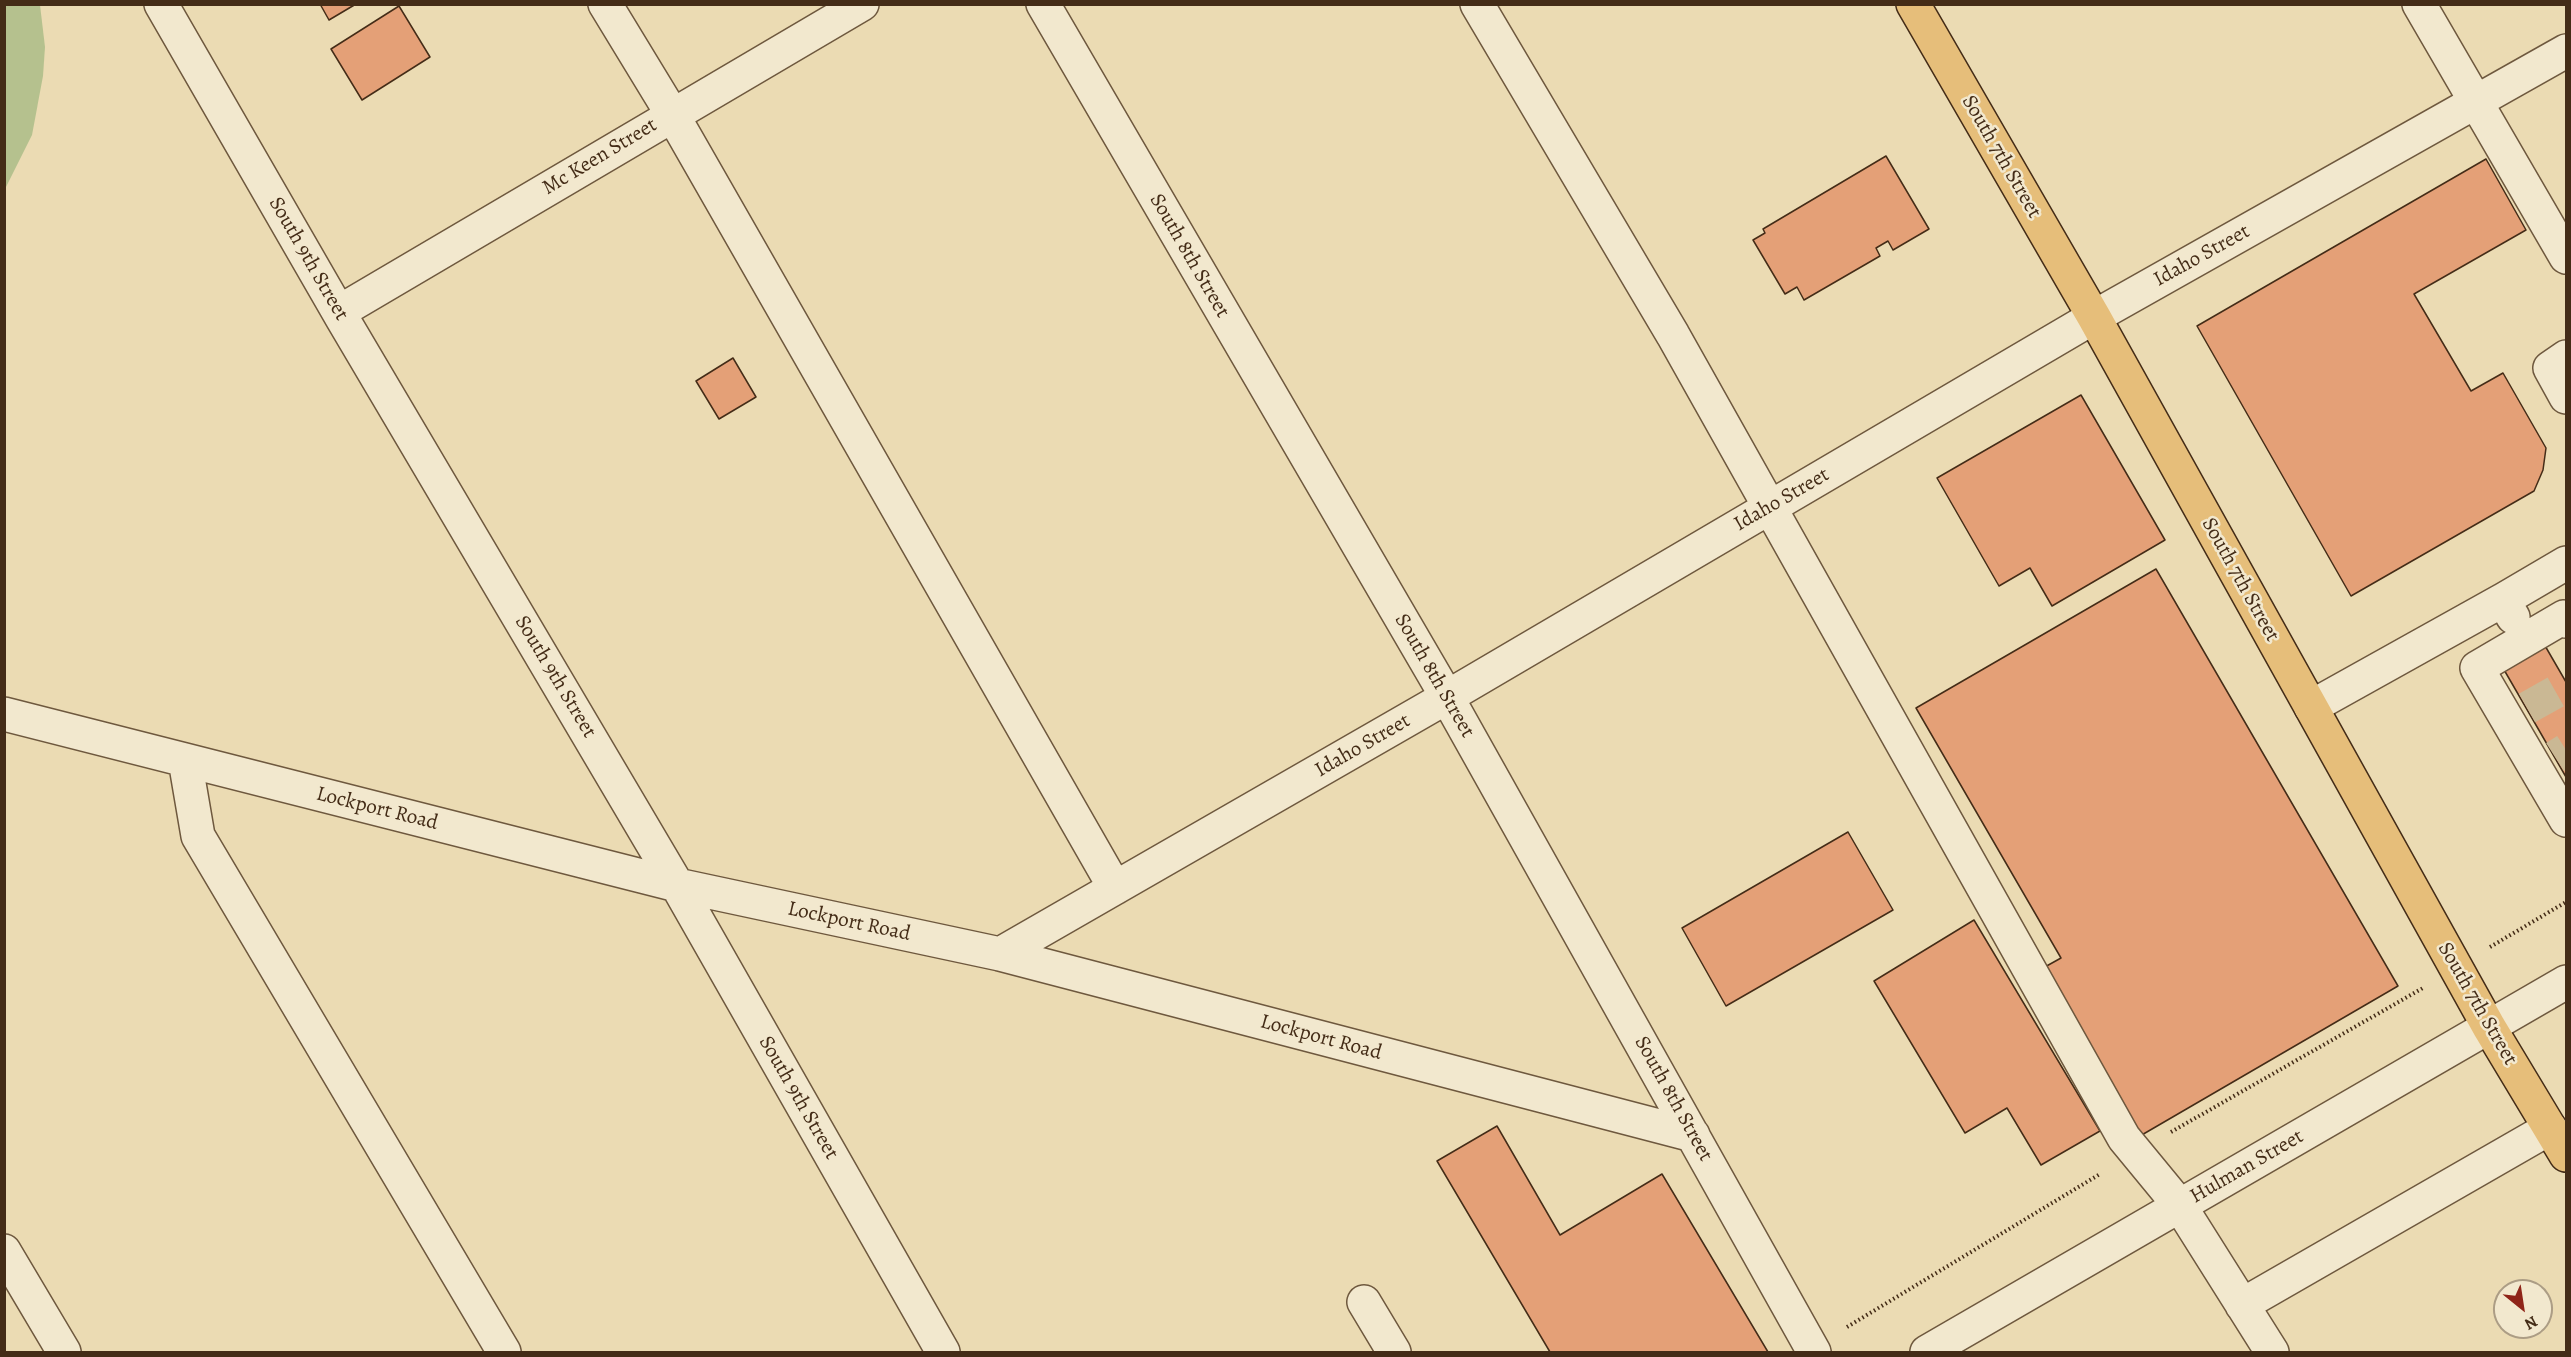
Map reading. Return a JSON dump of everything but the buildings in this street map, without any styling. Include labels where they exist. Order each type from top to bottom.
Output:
[{"type":"main road","name":"South 7th Street","points":[[1913,4],[2094,317],[2489,1027],[2558,1142]]},
{"type":"street","name":"South 9th Street","points":[[161,4],[339,312],[677,885],[943,1353]]},
{"type":"street","points":[[605,4],[672,114],[1115,888]]},
{"type":"street","name":"Mc Keen Street","points":[[339,312],[862,4]]},
{"type":"street","name":"South 8th Street","points":[[1043,4],[1447,697],[1813,1351]]},
{"type":"street","points":[[1477,4],[1673,335],[2124,1138],[2180,1206],[2272,1353]]},
{"type":"street","points":[[2419,4],[2566,257]]},
{"type":"street","name":"Idaho Street","points":[[1000,954],[1447,697],[2094,317],[2566,51]]},
{"type":"street","points":[[2566,357],[2550,368],[2566,397]]},
{"type":"street","points":[[2311,708],[2566,563]]},
{"type":"street","points":[[2503,600],[2525,640]]},
{"type":"street","points":[[2566,621],[2564,617],[2477,668],[2517,714],[2545,762],[2566,819]]},
{"type":"street","name":"Lockport Road","points":[[4,714],[677,885],[1000,954],[1693,1135]]},
{"type":"street","points":[[185,760],[198,836],[504,1353]]},
{"type":"street","name":"Hulman Street","points":[[1927,1353],[2566,982]]},
{"type":"street","points":[[2242,1305],[2558,1142]]},
{"type":"street","points":[[4,1251],[64,1353]]},
{"type":"street","points":[[1364,1302],[1394,1353]]},
{"type":"path","points":[[1813,1351],[2136,1153],[2412,995],[2566,902]]},
{"type":"green space","points":[[5,4],[40,5],[45,47],[43,76],[32,135],[5,189]]},
{"type":"tunnel","points":[[2527,708],[2566,686]]},
{"type":"tunnel","points":[[2555,757],[2566,750]]}]
